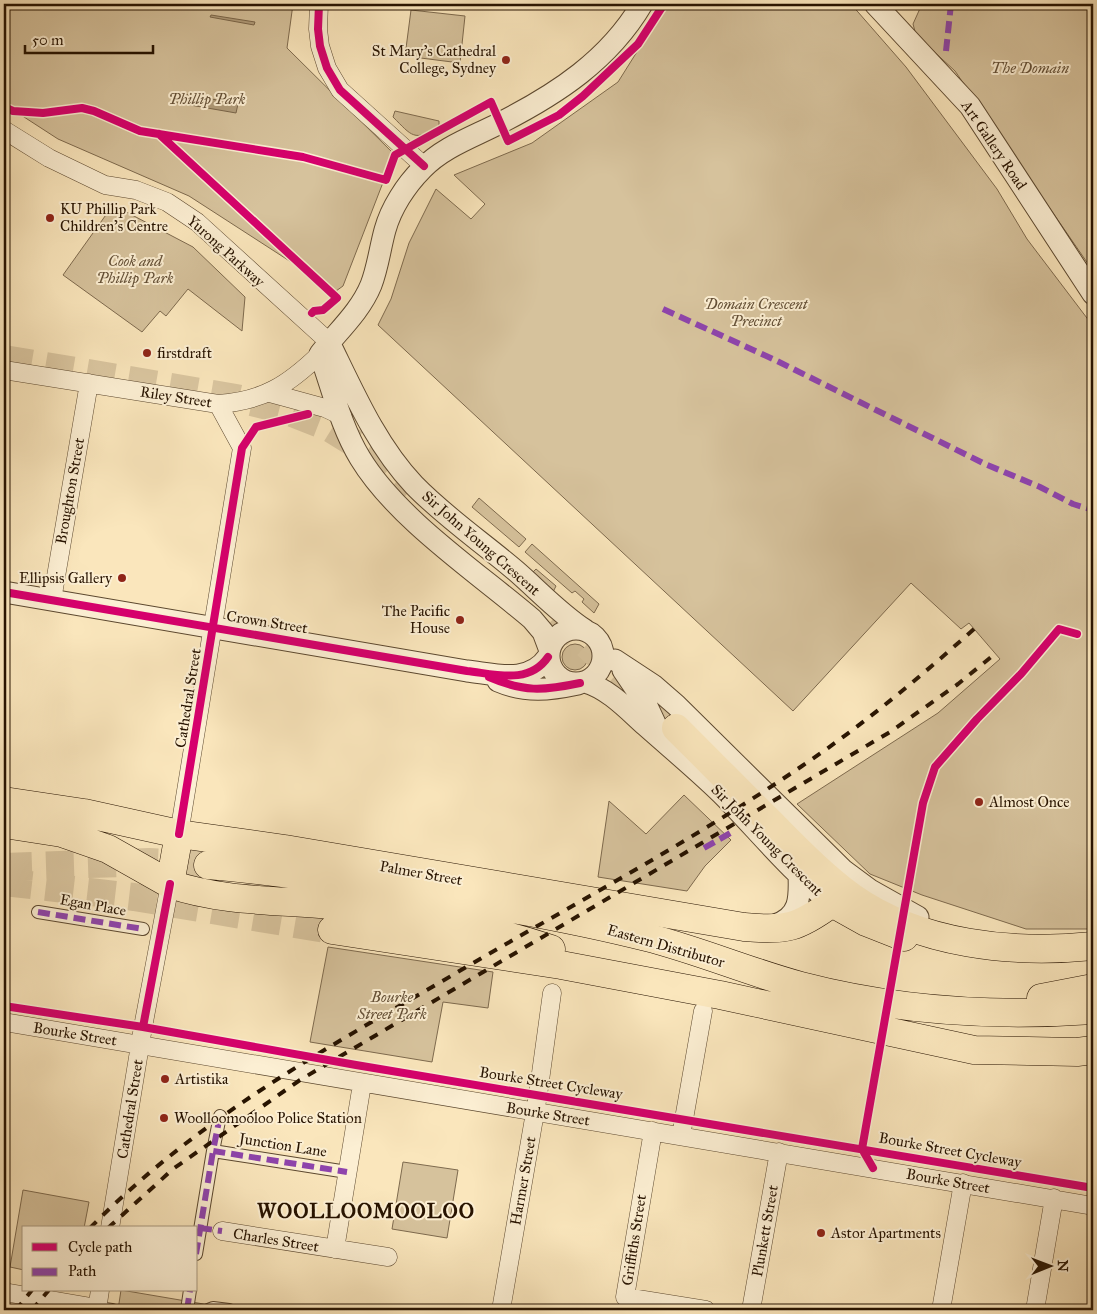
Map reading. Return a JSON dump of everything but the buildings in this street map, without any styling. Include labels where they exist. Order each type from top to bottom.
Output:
[{"type":"main road","points":[[671,735],[822,874],[865,905],[908,926],[984,944],[1031,949],[1093,946]]},
{"type":"main road","name":"Palmer Street","points":[[4,801],[84,814],[179,834],[285,849],[761,928],[780,929],[791,927],[810,918],[832,903]]},
{"type":"main road","points":[[4,824],[62,833],[108,849],[170,884],[217,896],[266,902],[330,904],[441,921],[507,936],[554,950],[592,970]]},
{"type":"main road","name":"Cathedral Street","points":[[170,884],[179,834]]},
{"type":"main road","name":"Eastern Distributor","points":[[208,865],[288,872],[524,910],[648,938],[745,970],[852,998],[908,1008],[1018,1013],[1093,1010]]},
{"type":"main road","name":"Sir John Young Crescent","points":[[832,903],[881,929],[950,950],[1016,960],[1044,962],[1093,959]]},
{"type":"main road","points":[[332,930],[592,970],[720,995],[974,1050],[1093,1050]]},
{"type":"main road","points":[[964,1011],[1093,988]]},
{"type":"street","points":[[319,4],[318,29],[320,46],[327,68],[340,90],[424,166]]},
{"type":"street","points":[[324,348],[360,307],[376,272],[388,221],[408,186],[424,166],[467,138],[545,99],[579,76],[606,53],[623,33],[642,4]]},
{"type":"street","name":"Art Gallery Road","points":[[879,5],[970,106],[1093,294]]},
{"type":"street","name":"Yurong Parkway","points":[[4,130],[49,158],[104,185],[136,190],[167,202],[196,222],[324,348]]},
{"type":"street","name":"Riley Street","points":[[4,370],[218,404],[246,401],[270,393],[297,375],[324,348]]},
{"type":"street","name":"Sir John Young Crescent","points":[[324,348],[342,416],[360,457],[383,490],[412,518],[539,626],[549,652]]},
{"type":"street","name":"Sir John Young Crescent","points":[[324,348],[386,449],[413,484],[447,516],[514,570],[559,612],[585,630]]},
{"type":"street","name":"Broughton Street","points":[[52,600],[89,383]]},
{"type":"street","points":[[270,393],[325,408],[342,416]]},
{"type":"street","name":"Cathedral Street","points":[[179,834],[242,448],[218,404]]},
{"type":"street","points":[[447,516],[451,530],[480,561],[500,592]]},
{"type":"street","name":"Crown Street","points":[[4,592],[467,670],[519,676],[534,671],[549,652]]},
{"type":"street","points":[[671,735],[646,704],[608,654],[595,637],[585,630],[566,630],[556,637],[549,652],[553,672],[558,677],[572,684],[582,683],[596,674],[600,668],[603,654],[608,654],[641,676],[676,705],[843,870],[901,910],[938,924],[987,935],[1047,940],[1093,936]]},
{"type":"street","name":"Crown Street","points":[[467,670],[528,690],[553,689],[582,683]]},
{"type":"street","name":"Sir John Young Crescent","points":[[582,683],[594,685],[671,735],[726,799],[799,875],[832,903]]},
{"type":"street","points":[[761,928],[787,920],[794,913],[800,897],[799,875]]},
{"type":"street","name":"Cathedral Street","points":[[110,1226],[140,1045],[170,884]]},
{"type":"street","name":"Egan Place","points":[[38,912],[142,929]]},
{"type":"street","name":"Harmer Street","points":[[501,1310],[535,1112],[552,993]]},
{"type":"street","points":[[681,1136],[704,1011]]},
{"type":"street","name":"Bourke Street","points":[[4,1022],[1093,1206]]},
{"type":"street","name":"Charles Street","points":[[200,1228],[335,1249],[362,1084]]},
{"type":"street","points":[[198,1241],[220,1116]]},
{"type":"street","name":"Griffiths Street","points":[[652,1131],[624,1297],[706,1310]]},
{"type":"street","name":"Junction Lane","points":[[213,1151],[347,1172]]},
{"type":"street","name":"Plunkett Street","points":[[751,1310],[779,1152]]},
{"type":"street","points":[[941,1310],[963,1183]]},
{"type":"street","points":[[1035,1310],[1054,1198]]},
{"type":"street","points":[[335,1249],[388,1257]]},
{"type":"street","points":[[4,1292],[101,1305]]},
{"type":"street","points":[[187,1310],[190,1292]]},
{"type":"street","points":[[208,1310],[213,1308],[229,1310]]},
{"type":"green space","name":"Phillip Park","points":[[4,4],[293,4],[287,48],[394,154],[343,286],[336,291],[189,196],[58,139],[4,104]]},
{"type":"green space","name":"Domain Crescent Precinct","points":[[667,4],[851,4],[906,67],[997,189],[1027,239],[1093,326],[1093,929],[1026,929],[922,895],[870,874],[797,804],[938,713],[1000,659],[969,623],[961,629],[911,583],[793,711],[378,325],[391,299],[409,243],[436,189],[471,219],[485,204],[454,175],[532,143],[618,82]]},
{"type":"green space","name":"The Domain","points":[[922,4],[1093,4],[1093,271],[955,71],[916,35],[913,24]]},
{"type":"green space","points":[[411,10],[465,16],[460,63],[405,56]]},
{"type":"green space","points":[[395,111],[439,121],[439,127],[431,132],[414,135],[393,117]]},
{"type":"green space","name":"Cook and Phillip Park","points":[[113,205],[193,247],[245,297],[242,331],[188,289],[166,316],[160,311],[142,332],[63,275]]},
{"type":"green space","points":[[479,498],[526,539],[519,547],[472,507]]},
{"type":"green space","points":[[532,544],[599,604],[594,613],[582,602],[584,599],[575,591],[572,593],[525,552]]},
{"type":"green space","points":[[536,569],[556,586],[551,596],[532,573]]},
{"type":"green space","points":[[575,644],[584,648],[588,657],[584,666],[575,670],[566,666],[562,657],[566,648]]},
{"type":"green space","points":[[684,795],[731,840],[705,866],[687,891],[598,877],[609,801],[646,834]]},
{"type":"green space","name":"Bourke Street Park","points":[[328,947],[493,972],[488,1008],[443,1002],[432,1062],[310,1042]]},
{"type":"green space","points":[[403,1162],[458,1170],[447,1238],[392,1229]]},
{"type":"green space","points":[[23,1190],[89,1202],[84,1226],[22,1226],[22,1270],[10,1267]]},
{"type":"green space","points":[[121,1292],[133,1292],[239,1310],[118,1310]]},
{"type":"shaded area","points":[[211,15],[255,22],[254,25],[210,17]]},
{"type":"shaded area","points":[[175,92],[238,104],[236,113],[173,102]]},
{"type":"tunnel","points":[[4,359],[236,398],[287,411],[328,427],[372,454],[412,488]]},
{"type":"tunnel","points":[[556,616],[676,728]]},
{"type":"tunnel","points":[[4,867],[149,862],[208,865]]},
{"type":"tunnel","points":[[4,882],[134,897],[332,930]]},
{"type":"railway","points":[[92,1226],[173,1153],[217,1120],[307,1060],[716,822],[825,750],[869,718],[974,629]]},
{"type":"railway","points":[[110,1226],[173,1169],[300,1080],[890,732],[958,684],[996,653]]},
{"type":"railway","points":[[16,1310],[30,1292]]},
{"type":"railway","points":[[32,1310],[47,1292]]},
{"type":"marked path","points":[[946,51],[951,4]]},
{"type":"marked path","points":[[663,309],[773,359],[985,464],[1040,487],[1073,504],[1093,510]]},
{"type":"marked path","points":[[704,848],[734,831]]},
{"type":"marked path","points":[[38,912],[143,929]]},
{"type":"marked path","points":[[220,1116],[213,1151],[347,1172]]},
{"type":"marked path","points":[[198,1242],[213,1151]]},
{"type":"marked path","points":[[200,1228],[222,1231]]},
{"type":"marked path","points":[[187,1310],[190,1292]]},
{"type":"marked path","points":[[97,1308],[112,1310]]},
{"type":"marked path","points":[[208,1310],[213,1308],[229,1310]]},
{"type":"cycle path","points":[[319,4],[318,29],[320,46],[327,68],[340,90],[424,166]]},
{"type":"cycle path","points":[[4,107],[13,111],[43,113],[82,108],[94,111],[140,131],[303,157],[386,180],[395,155],[491,102],[508,141],[559,115],[583,96],[638,44],[664,4]]},
{"type":"cycle path","points":[[159,134],[337,298],[323,310],[312,313]]},
{"type":"cycle path","points":[[179,834],[242,448],[256,427],[308,414]]},
{"type":"cycle path","points":[[4,592],[489,674],[521,675],[540,666],[548,657]]},
{"type":"cycle path","points":[[873,1168],[862,1149],[923,803],[935,767],[977,719],[1021,674],[1059,629],[1077,634]]},
{"type":"cycle path","points":[[489,677],[501,682],[533,689],[555,688],[580,683]]},
{"type":"cycle path","points":[[143,1027],[170,884]]},
{"type":"cycle path","name":"Bourke Street Cycleway","points":[[4,1006],[143,1027],[356,1065],[1093,1188]]},
{"type":"place","name":"St Mary's Cathedral College, Sydney","points":[[506,60]]},
{"type":"place","name":"KU Phillip Park Children’s Centre","points":[[50,218]]},
{"type":"place","name":"firstdraft","points":[[147,353]]},
{"type":"place","name":"Ellipsis Gallery","points":[[122,578]]},
{"type":"place","name":"The Pacific House","points":[[460,620]]},
{"type":"place","name":"Almost Once","points":[[979,802]]},
{"type":"place","name":"Artistika","points":[[165,1079]]},
{"type":"place","name":"Woolloomooloo Police Station","points":[[164,1118]]},
{"type":"place","name":"Astor Apartments","points":[[821,1233]]},
{"type":"district","name":"WOOLLOOMOOLOO","points":[[366,1211]]}]
